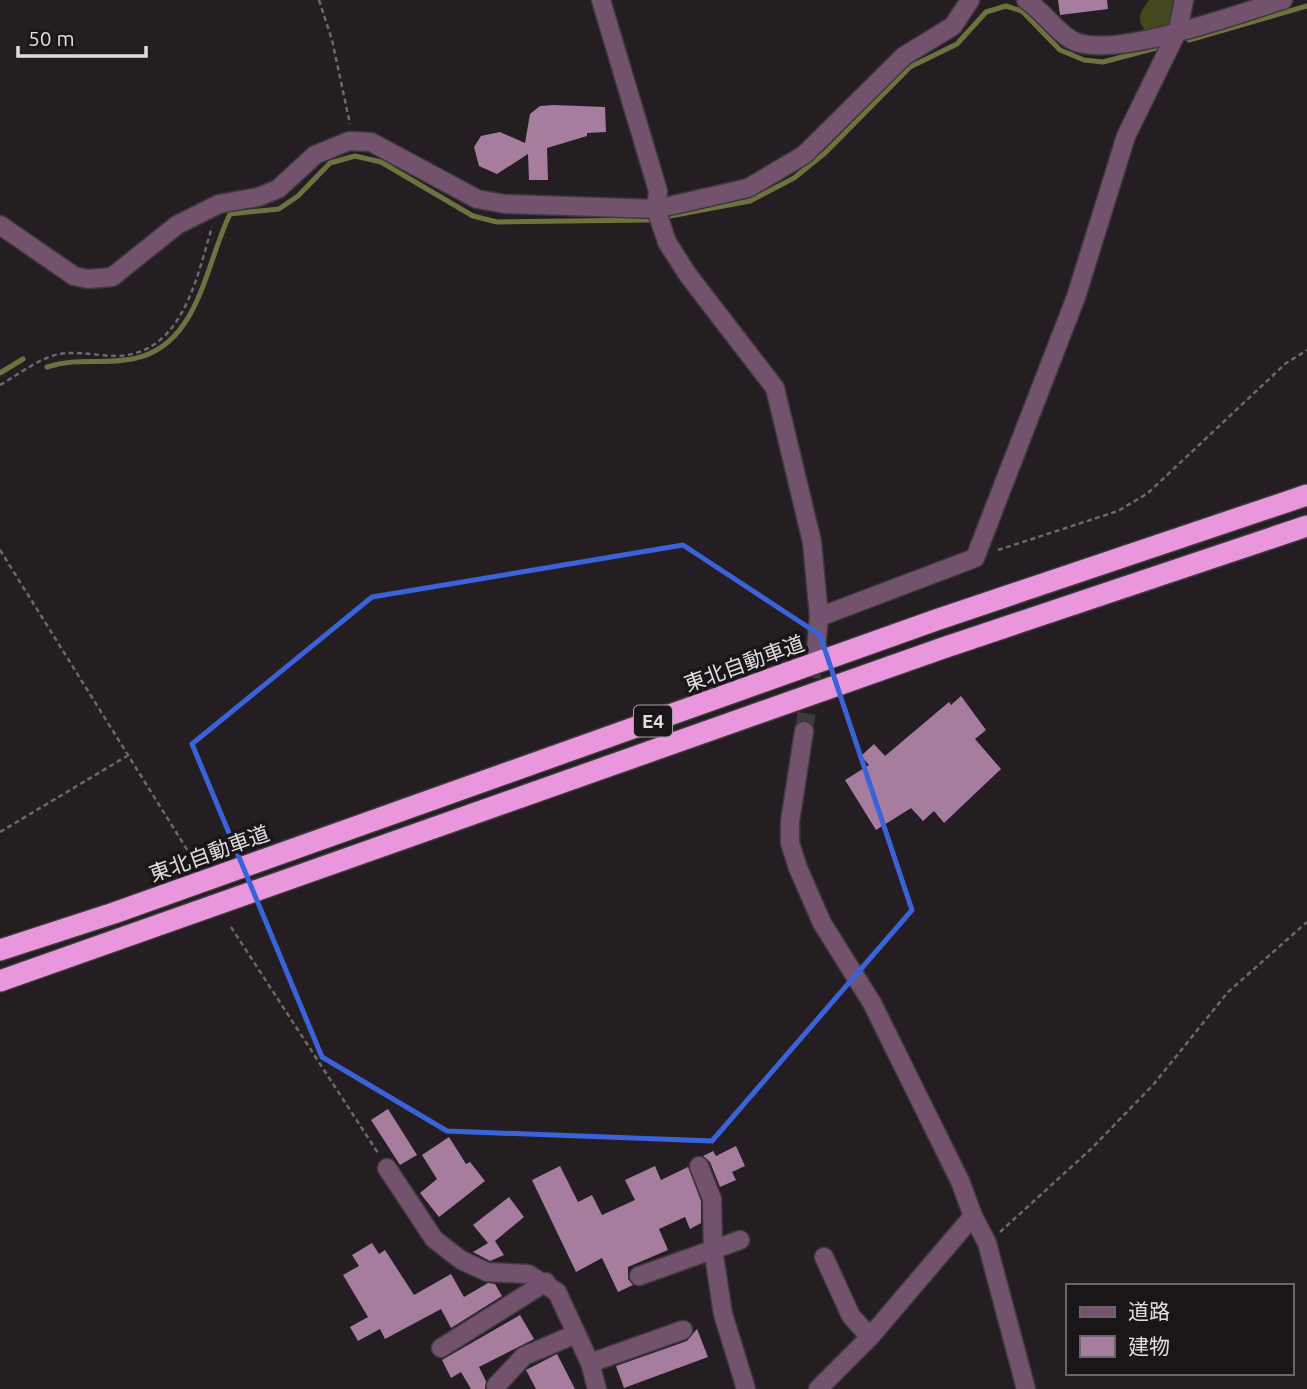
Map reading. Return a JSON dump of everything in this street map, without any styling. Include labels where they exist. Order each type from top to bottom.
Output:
[{"type":"highway","name":"東北自動車道","points":[[0,950],[114,913],[936,620],[1307,495]]},
{"type":"highway","name":"E4","points":[[0,981],[943,648],[1307,526]]},
{"type":"street","points":[[601,0],[658,191],[658,215],[667,242],[688,275],[775,388],[812,542],[819,617],[816,649]]},
{"type":"street","points":[[0,225],[74,276],[88,279],[112,276],[177,225],[219,204],[258,197],[278,189],[315,155],[354,141],[371,142],[477,199],[516,205],[658,215],[748,187],[804,155],[904,56],[953,26],[970,0]]},
{"type":"street","points":[[1026,0],[1071,40],[1097,48],[1133,43],[1283,0]]},
{"type":"street","points":[[819,617],[975,558],[1076,297],[1126,136],[1178,30],[1184,0]]},
{"type":"street","points":[[804,731],[790,822],[790,843],[798,869],[822,923],[872,1003],[960,1181],[986,1243],[1026,1389]]},
{"type":"street","points":[[699,1166],[712,1199],[713,1250],[723,1314],[746,1389]]},
{"type":"street","points":[[387,1168],[434,1239],[461,1260],[487,1272],[528,1274],[557,1292],[590,1363],[597,1389]]},
{"type":"street","points":[[822,1388],[870,1337],[973,1216]]},
{"type":"street","points":[[639,1276],[740,1240]]},
{"type":"street","points":[[824,1257],[851,1316],[870,1337]]},
{"type":"street","points":[[441,1348],[546,1283]]},
{"type":"street","points":[[590,1363],[683,1330]]},
{"type":"street","points":[[496,1386],[524,1356],[576,1334]]},
{"type":"path","points":[[319,0],[332,40],[354,141]]},
{"type":"path","points":[[0,385],[52,356],[72,353],[120,356],[151,345],[176,324],[189,303],[219,204]]},
{"type":"path","points":[[975,558],[1118,511],[1148,493],[1285,364],[1307,350]]},
{"type":"path","points":[[0,550],[196,864]]},
{"type":"path","points":[[0,832],[127,756]]},
{"type":"path","points":[[986,1243],[1092,1148],[1153,1085],[1228,992],[1307,922]]},
{"type":"path","points":[[230,927],[387,1168]]},
{"type":"highlighted area","points":[[683,545],[820,635],[912,910],[712,1141],[447,1131],[322,1057],[192,744],[372,597]]},
{"type":"green space","points":[[1149,0],[1177,0],[1173,24],[1146,33],[1140,16]]},
{"type":"building","points":[[1058,0],[1107,0],[1108,9],[1060,15]]},
{"type":"building","points":[[540,106],[605,107],[606,132],[587,133],[587,136],[547,148],[548,180],[529,180],[528,154],[497,174],[479,166],[474,147],[481,136],[500,132],[525,143],[530,114]]},
{"type":"building","points":[[961,696],[986,730],[975,739],[1001,769],[944,823],[934,811],[923,821],[911,808],[876,830],[845,780],[869,765],[861,756],[874,744],[885,756],[949,702],[951,705]]},
{"type":"building","points":[[388,1109],[417,1155],[400,1165],[371,1120]]},
{"type":"building","points":[[449,1137],[466,1164],[470,1162],[485,1181],[439,1217],[420,1193],[437,1179],[422,1155]]},
{"type":"building","points":[[736,1146],[745,1166],[732,1172],[736,1180],[720,1187],[710,1162],[703,1156],[713,1151],[716,1156]]},
{"type":"building","points":[[560,1166],[578,1202],[592,1195],[602,1215],[635,1200],[625,1180],[655,1166],[661,1180],[688,1167],[701,1201],[701,1223],[690,1229],[685,1217],[659,1229],[668,1250],[628,1267],[628,1279],[633,1285],[618,1292],[602,1258],[576,1272],[532,1180]]},
{"type":"building","points":[[509,1197],[524,1217],[495,1241],[504,1255],[490,1261],[473,1252],[488,1243],[473,1225]]},
{"type":"building","points":[[372,1243],[379,1254],[385,1250],[414,1295],[451,1274],[464,1297],[488,1283],[495,1284],[502,1296],[451,1328],[441,1309],[385,1339],[380,1329],[358,1341],[350,1327],[368,1317],[343,1275],[359,1266],[352,1255]]},
{"type":"building","points":[[520,1315],[534,1339],[479,1367],[486,1381],[485,1389],[471,1389],[461,1372],[451,1378],[442,1360]]},
{"type":"building","points":[[697,1329],[708,1357],[624,1388],[616,1366],[687,1341]]},
{"type":"building","points":[[557,1354],[575,1389],[536,1389],[526,1370]]},
{"type":"waterway","points":[[47,367],[69,362],[132,359],[154,351],[172,338],[186,321],[197,301],[230,214],[279,209],[298,196],[330,163],[355,156],[381,162],[473,216],[497,222],[649,220],[750,201],[794,178],[825,153],[910,67],[957,44],[986,12],[1006,6],[1022,11],[1060,50],[1084,60],[1103,62],[1160,47]]},
{"type":"waterway","points":[[1189,40],[1307,6]]},
{"type":"waterway","points":[[0,373],[23,359]]},
{"type":"tunnel","points":[[804,731],[815,651]]}]
